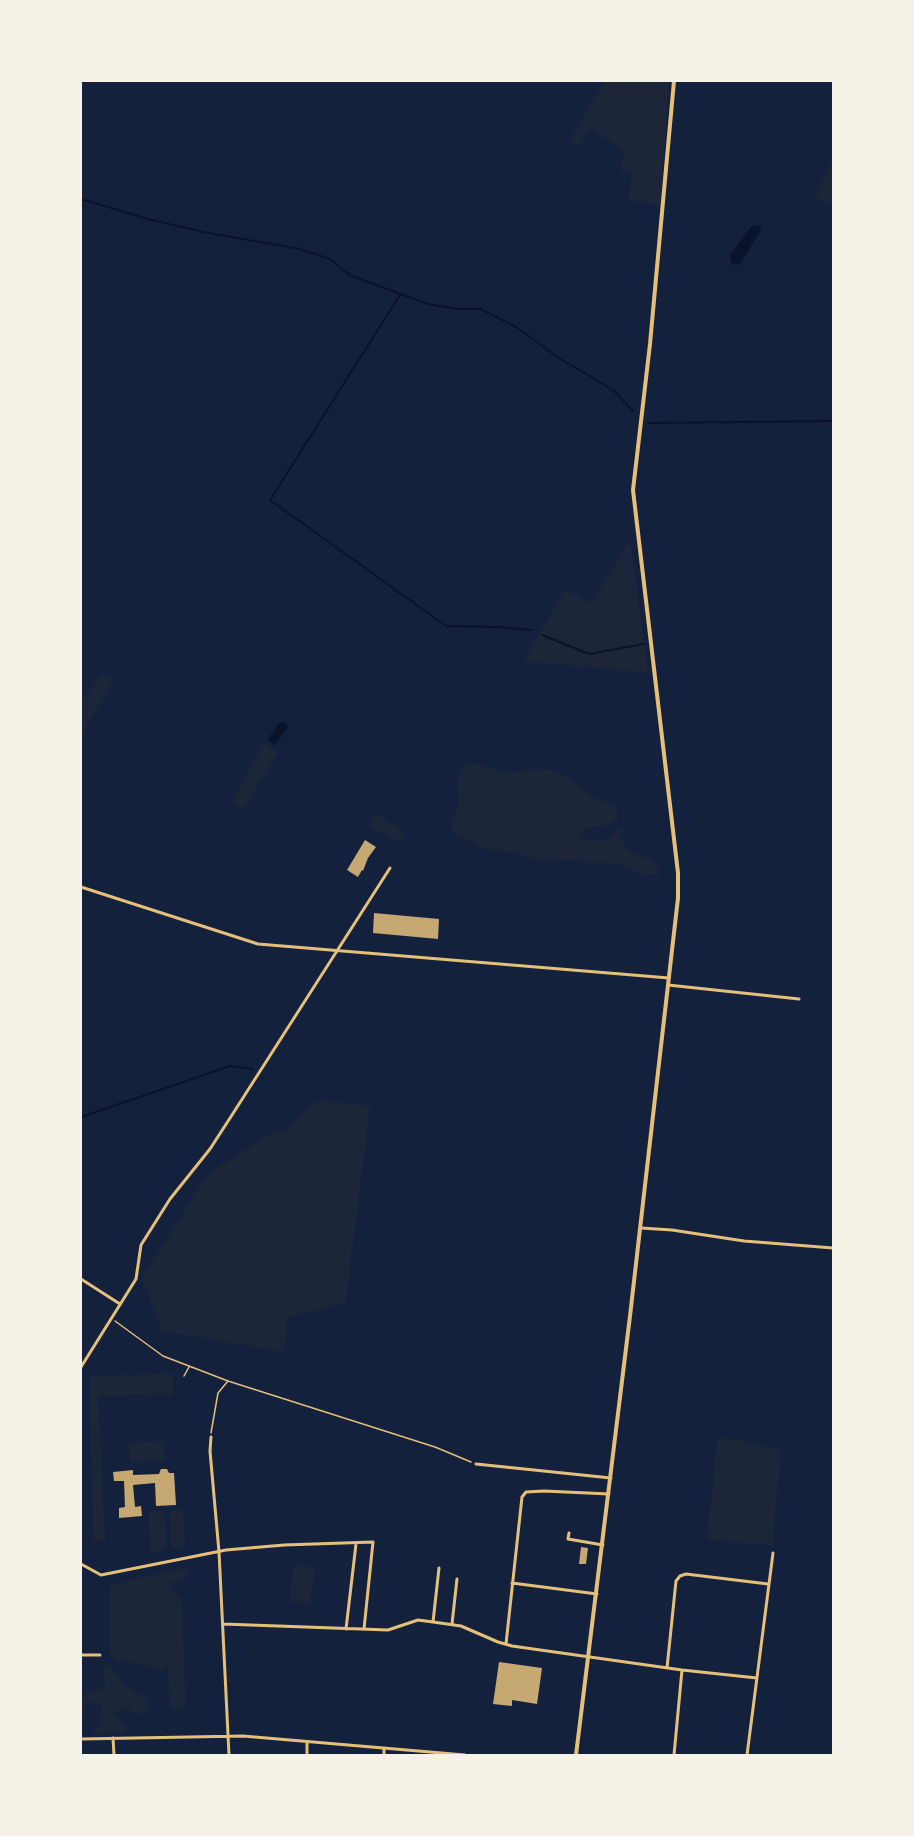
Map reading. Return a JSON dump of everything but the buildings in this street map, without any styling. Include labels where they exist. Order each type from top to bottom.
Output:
[{"type":"street","points":[[576,1755],[641,1228],[678,885],[634,502],[634,477],[674,81]]},
{"type":"street","points":[[81,1367],[136,1279],[141,1245],[170,1199],[210,1149],[390,868]]},
{"type":"street","points":[[81,887],[258,944],[669,978]]},
{"type":"street","points":[[668,985],[799,999]]},
{"type":"street","points":[[641,1228],[672,1230],[744,1241],[833,1248]]},
{"type":"street","points":[[81,1279],[120,1304]]},
{"type":"street","points":[[211,1437],[210,1451],[219,1552],[230,1755]]},
{"type":"street","points":[[476,1464],[611,1478]]},
{"type":"street","points":[[506,1644],[522,1497],[526,1492],[544,1491],[609,1494]]},
{"type":"street","points":[[569,1533],[568,1539],[603,1545]]},
{"type":"street","points":[[81,1564],[101,1575],[219,1552],[284,1545],[373,1542],[364,1629]]},
{"type":"street","points":[[346,1629],[356,1543]]},
{"type":"street","points":[[747,1755],[773,1553]]},
{"type":"street","points":[[434,1622],[439,1568]]},
{"type":"street","points":[[667,1668],[676,1581],[680,1576],[686,1574],[768,1584]]},
{"type":"street","points":[[452,1624],[457,1579]]},
{"type":"street","points":[[512,1583],[597,1594]]},
{"type":"street","points":[[223,1624],[388,1630],[418,1620],[461,1626],[506,1644],[667,1668],[757,1678]]},
{"type":"street","points":[[81,1655],[100,1655]]},
{"type":"street","points":[[674,1755],[682,1670]]},
{"type":"street","points":[[81,1739],[229,1736],[465,1755]]},
{"type":"street","points":[[113,1738],[114,1755]]},
{"type":"street","points":[[307,1742],[307,1755]]},
{"type":"street","points":[[384,1748],[384,1755]]},
{"type":"path","points":[[112,1318],[163,1356],[228,1381],[435,1446],[476,1464]]},
{"type":"path","points":[[184,1376],[190,1366]]},
{"type":"path","points":[[211,1437],[218,1393],[228,1381]]},
{"type":"shaded area","points":[[605,81],[669,81],[660,206],[629,200],[632,175],[621,171],[624,149],[590,129],[579,147],[569,141]]},
{"type":"shaded area","points":[[833,160],[833,203],[821,201],[816,193]]},
{"type":"shaded area","points":[[752,226],[760,226],[761,230],[740,264],[732,264],[730,256]]},
{"type":"shaded area","points":[[630,540],[648,673],[524,661],[565,589],[591,604]]},
{"type":"shaded area","points":[[102,675],[113,680],[90,721],[81,732],[81,698],[84,699]]},
{"type":"shaded area","points":[[280,722],[285,722],[288,727],[275,745],[268,739]]},
{"type":"shaded area","points":[[264,743],[279,752],[243,809],[231,803]]},
{"type":"shaded area","points":[[467,764],[481,764],[505,774],[535,769],[550,770],[565,775],[593,797],[616,807],[617,819],[607,827],[586,828],[580,833],[582,839],[610,839],[618,828],[623,828],[620,833],[626,849],[650,860],[659,868],[658,876],[646,875],[618,864],[567,860],[549,862],[520,854],[486,849],[453,832],[449,827],[459,806],[458,779],[460,771]]},
{"type":"shaded area","points":[[377,815],[406,832],[399,843],[370,826]]},
{"type":"shaded area","points":[[315,1101],[370,1106],[345,1304],[288,1317],[283,1352],[162,1331],[142,1279],[207,1175],[268,1135],[289,1129]]},
{"type":"shaded area","points":[[173,1373],[173,1395],[98,1396],[105,1540],[94,1540],[89,1377]]},
{"type":"shaded area","points":[[718,1436],[781,1450],[772,1546],[707,1539]]},
{"type":"shaded area","points":[[163,1441],[164,1461],[130,1462],[129,1443]]},
{"type":"shaded area","points":[[183,1510],[185,1546],[172,1548],[170,1511]]},
{"type":"shaded area","points":[[151,1511],[164,1511],[167,1550],[151,1553],[149,1514]]},
{"type":"shaded area","points":[[294,1565],[315,1567],[310,1604],[290,1602]]},
{"type":"shaded area","points":[[189,1567],[182,1580],[172,1582],[169,1586],[180,1598],[182,1614],[186,1706],[175,1711],[169,1704],[168,1663],[162,1669],[116,1659],[110,1653],[110,1585]]},
{"type":"shaded area","points":[[109,1663],[124,1685],[147,1699],[148,1706],[147,1711],[141,1714],[132,1712],[128,1707],[115,1713],[128,1730],[121,1733],[97,1734],[92,1731],[101,1724],[98,1718],[102,1712],[102,1703],[91,1702],[83,1705],[84,1719],[81,1722],[81,1696],[104,1689],[105,1681],[102,1670]]},
{"type":"waterway","points":[[81,199],[148,219],[203,232],[300,249],[330,259],[349,275],[428,304],[457,309],[480,309],[516,327],[559,358],[603,384],[615,392],[633,411]]},
{"type":"waterway","points":[[400,295],[270,500],[446,626],[532,630]]},
{"type":"waterway","points":[[648,423],[833,421]]},
{"type":"waterway","points":[[542,635],[589,654],[644,644]]},
{"type":"waterway","points":[[81,1117],[230,1066],[253,1069]]}]
